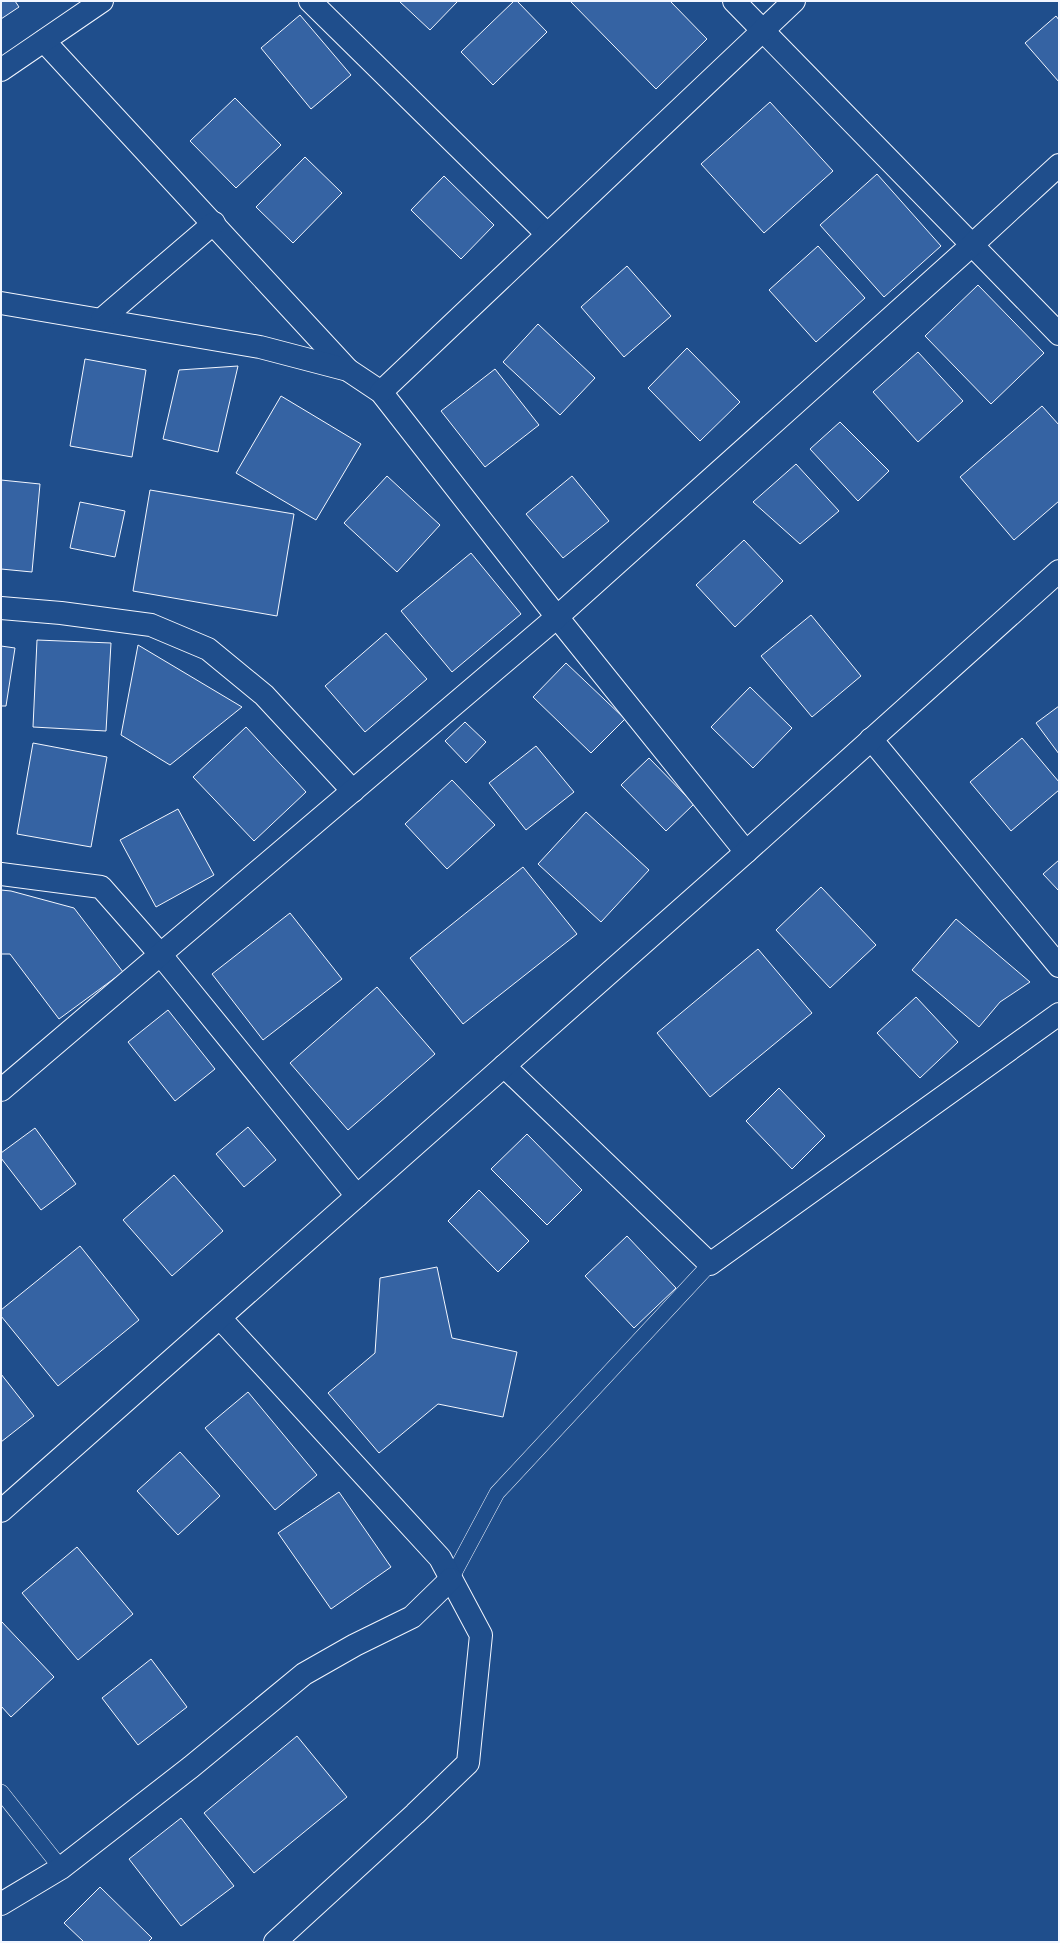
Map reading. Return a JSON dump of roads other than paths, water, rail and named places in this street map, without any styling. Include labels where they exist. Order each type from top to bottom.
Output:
[{"type":"street","points":[[1,70],[102,1]]},
{"type":"street","points":[[310,1],[547,234]]},
{"type":"street","points":[[734,1],[1059,334]]},
{"type":"street","points":[[381,392],[794,1]]},
{"type":"street","points":[[44,41],[214,223],[348,370],[381,392],[557,617],[746,852]]},
{"type":"street","points":[[1,1090],[557,617],[972,245],[1059,165]]},
{"type":"street","points":[[102,319],[214,223]]},
{"type":"street","points":[[1,303],[260,347],[348,370]]},
{"type":"street","points":[[1,1511],[746,852],[1059,571]]},
{"type":"street","points":[[1,608],[61,613],[151,625],[208,649],[264,695],[353,791]]},
{"type":"street","points":[[871,739],[1059,966]]},
{"type":"street","points":[[1,874],[101,887],[160,954],[357,1196]]},
{"type":"street","points":[[504,1066],[710,1264],[1059,1014]]},
{"type":"street","points":[[220,1318],[440,1558],[481,1635],[468,1763],[410,1819],[275,1942]]},
{"type":"street","points":[[1,1904],[61,1868],[191,1767],[304,1674],[356,1644],[412,1617],[451,1579]]},
{"type":"lane","points":[[451,1579],[497,1494],[710,1264]]},
{"type":"lane","points":[[1,1792],[61,1868]]}]
